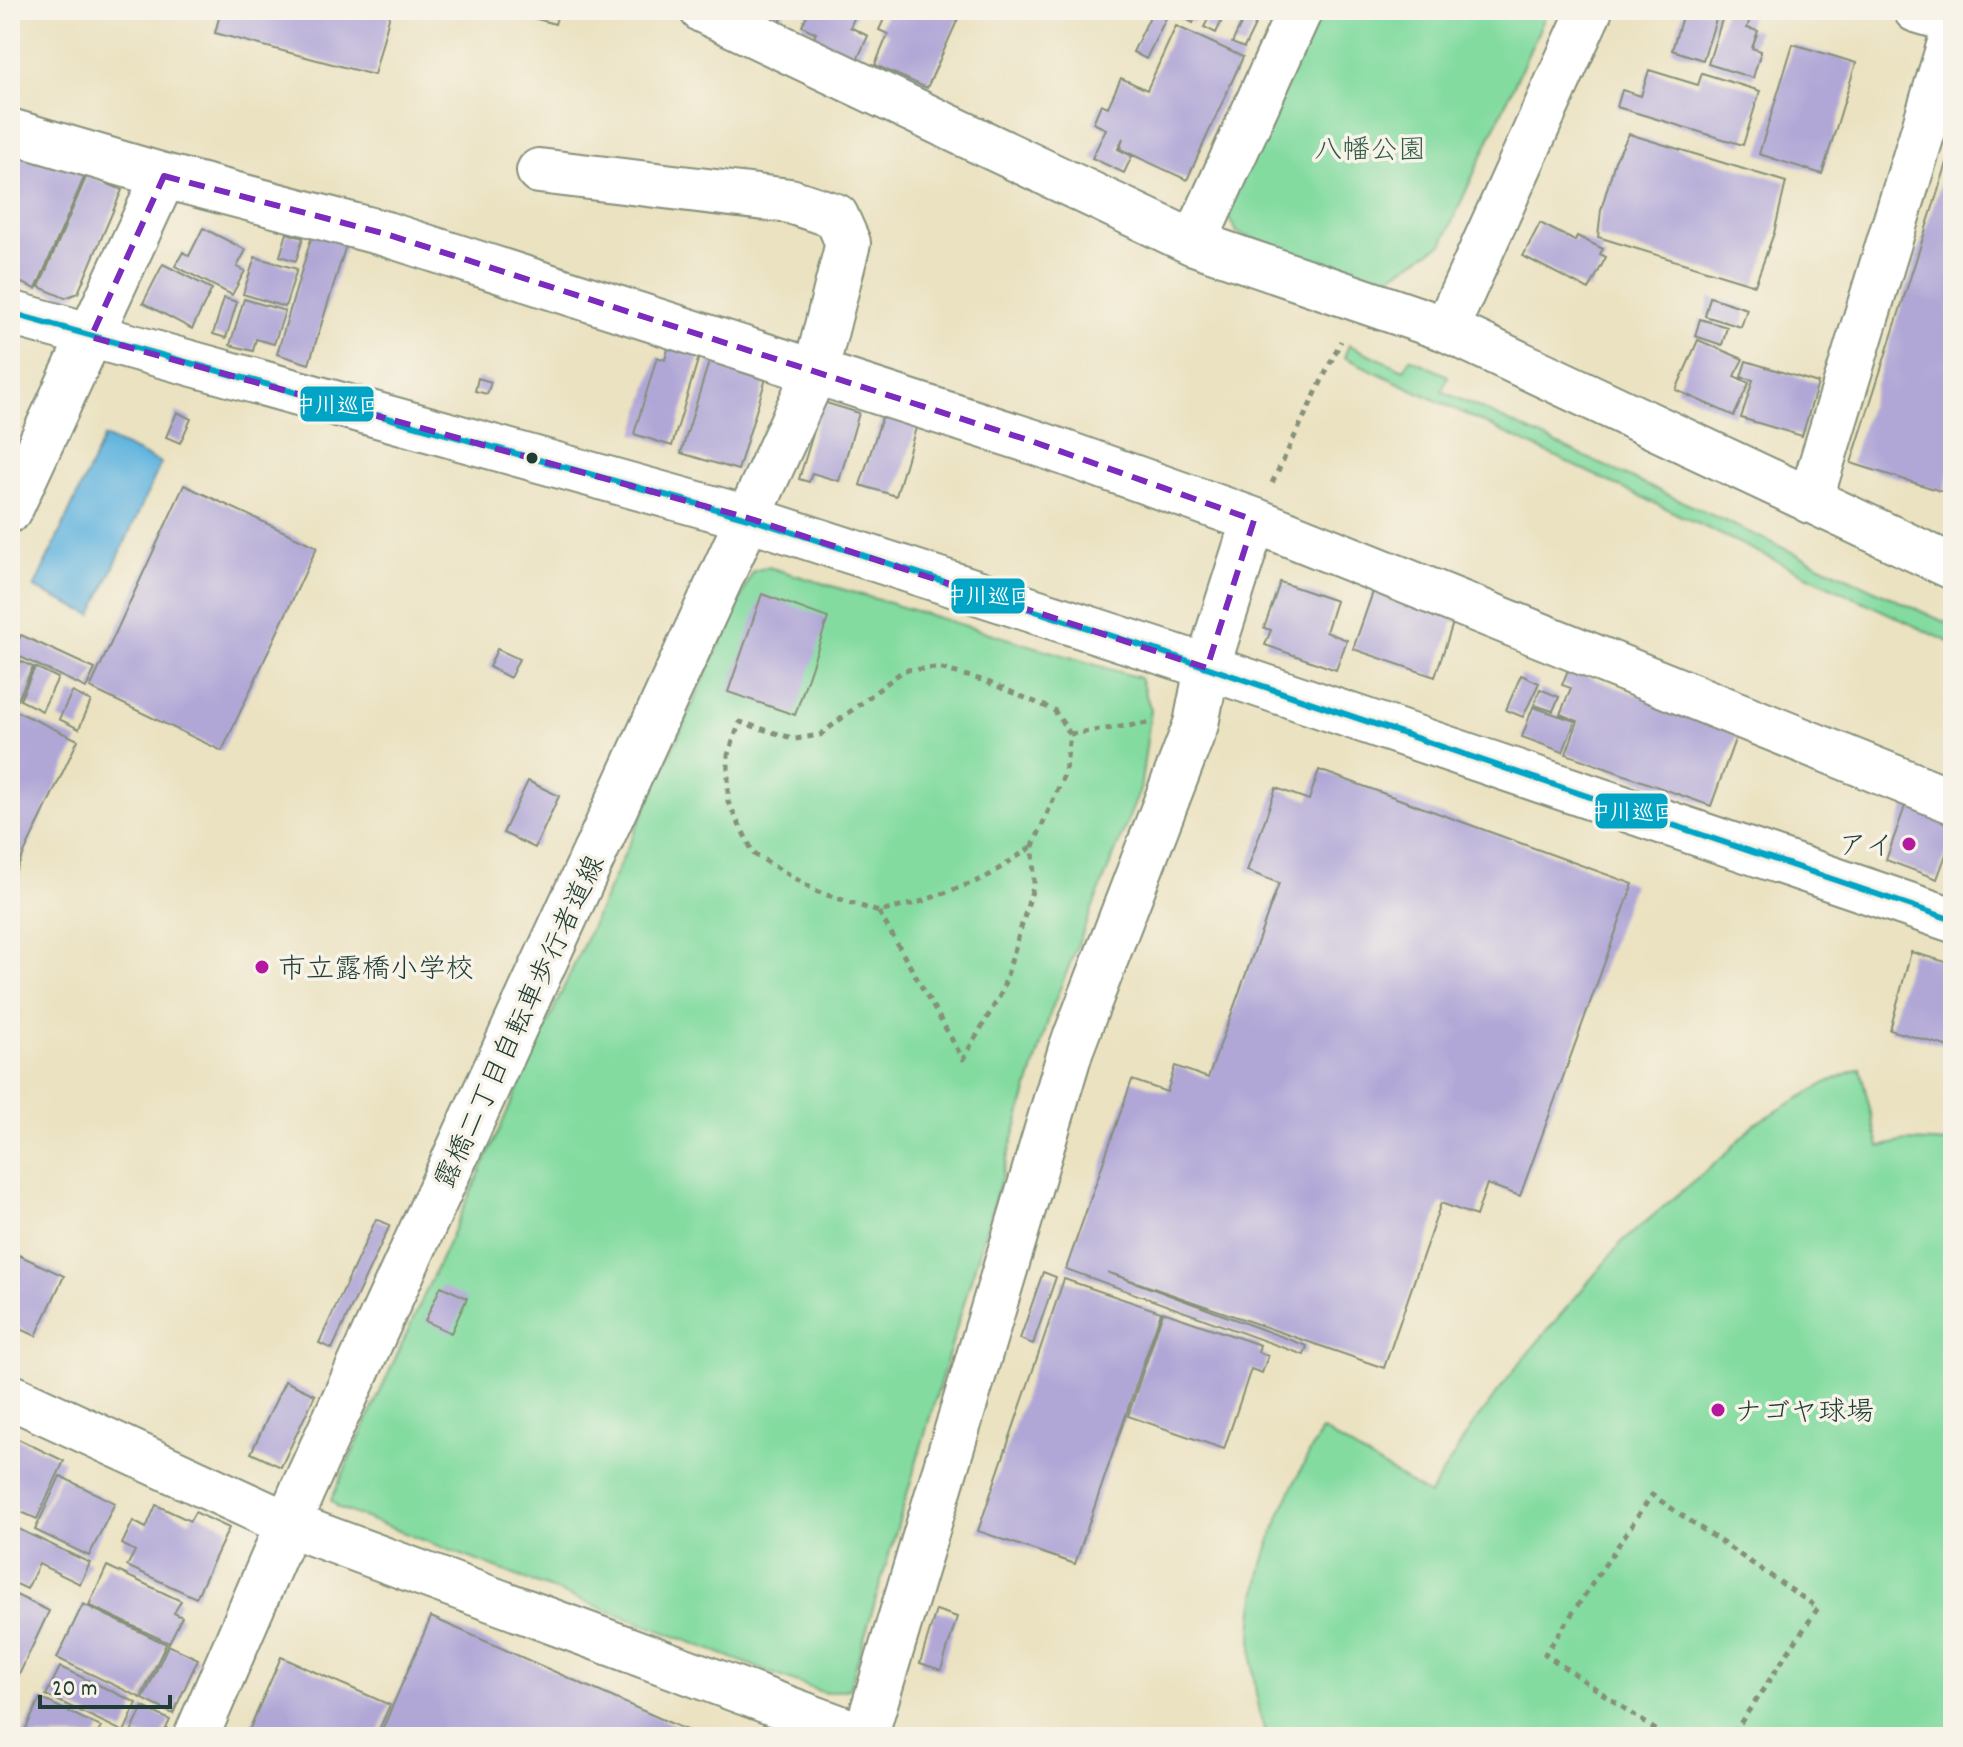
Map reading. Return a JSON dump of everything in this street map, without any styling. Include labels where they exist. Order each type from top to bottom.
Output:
[{"type":"street","points":[[702,10],[1194,243],[1446,329],[1953,567]]},
{"type":"street","points":[[1194,243],[1300,10]]},
{"type":"street","points":[[1446,329],[1590,10]]},
{"type":"street","points":[[1916,10],[1953,21]]},
{"type":"street","points":[[1810,501],[1953,33]]},
{"type":"street","points":[[10,131],[164,176],[386,234],[1034,442],[1254,520],[1953,801]]},
{"type":"street","name":"露橋二丁目自転車歩行者道線","points":[[196,1737],[288,1524],[816,370],[848,243],[836,216],[790,201],[539,171]]},
{"type":"street","points":[[10,510],[164,176]]},
{"type":"street","points":[[10,313],[748,518],[1207,668],[1953,920]]},
{"type":"street","points":[[10,1396],[288,1524],[865,1737],[1071,1049],[1196,724],[1207,668],[1254,520]]},
{"type":"path","points":[[1294,438],[1346,331]]},
{"type":"path","points":[[879,912],[963,1059],[1002,992],[1034,884],[1033,846],[1065,773],[1070,734],[1054,710],[985,681],[939,668],[904,670],[820,735],[795,739],[740,722],[728,755],[728,802],[754,854],[818,892],[879,912],[920,902],[985,878],[1033,846]]},
{"type":"path","points":[[1070,734],[1156,722],[1196,724]]},
{"type":"path","points":[[1666,1737],[1545,1654],[1652,1495],[1818,1608],[1731,1737]]},
{"type":"highlighted area","points":[[164,176],[386,234],[1034,442],[1254,520],[1207,668],[748,518],[91,337]]},
{"type":"green space","name":"八幡公園","points":[[1317,10],[1548,10],[1442,244],[1379,283],[1237,233],[1224,210]]},
{"type":"green space","points":[[1349,345],[1404,370],[1410,358],[1448,376],[1442,391],[1953,626],[1953,644],[1344,357]]},
{"type":"green space","points":[[768,567],[1140,678],[1151,710],[1140,790],[1051,1011],[849,1689],[824,1693],[339,1508],[331,1500],[753,571]]},
{"type":"green space","name":"ナゴヤ球場","points":[[1860,1068],[1879,1147],[1906,1141],[1953,1143],[1953,1737],[1266,1737],[1256,1694],[1252,1654],[1253,1615],[1270,1541],[1284,1505],[1322,1430],[1429,1495],[1472,1426],[1518,1365],[1623,1241],[1724,1156],[1754,1124],[1826,1083]]},
{"type":"water","points":[[104,437],[161,463],[92,615],[34,588]]},
{"type":"building","points":[[221,10],[391,10],[374,75],[215,33]]},
{"type":"building","points":[[504,10],[559,10],[555,24]]},
{"type":"building","points":[[747,10],[785,10],[780,23]]},
{"type":"building","points":[[809,10],[858,10],[850,27],[868,36],[857,60],[813,40],[816,33],[802,26]]},
{"type":"building","points":[[888,10],[962,10],[927,88],[875,65],[888,34],[879,30]]},
{"type":"building","points":[[1153,10],[1170,10],[1146,59],[1133,52]]},
{"type":"building","points":[[1185,10],[1199,10],[1193,23],[1182,17]]},
{"type":"building","points":[[1213,10],[1227,10],[1216,33],[1204,27]]},
{"type":"building","points":[[1684,10],[1719,10],[1703,60],[1672,50]]},
{"type":"building","points":[[1725,10],[1753,10],[1747,28],[1758,31],[1752,48],[1761,51],[1753,78],[1708,64]]},
{"type":"building","points":[[1247,12],[1259,17],[1244,48],[1232,43]]},
{"type":"building","points":[[1176,26],[1243,57],[1187,180],[1120,149],[1123,138],[1118,149],[1132,156],[1124,173],[1092,158],[1106,129],[1093,123],[1101,104],[1108,107],[1121,78],[1147,90]]},
{"type":"building","points":[[1793,44],[1856,63],[1822,174],[1759,154]]},
{"type":"building","points":[[1649,70],[1698,85],[1702,73],[1760,91],[1743,145],[1617,107],[1622,90],[1641,96]]},
{"type":"building","points":[[1629,134],[1786,182],[1774,233],[1755,285],[1598,237],[1601,210],[1615,161]]},
{"type":"building","points":[[15,146],[86,173],[36,289],[10,278],[10,205],[16,191],[10,202],[10,156]]},
{"type":"building","points":[[1947,163],[1953,165],[1953,464],[1944,492],[1851,463]]},
{"type":"building","points":[[87,175],[122,190],[78,293],[65,298],[39,287]]},
{"type":"building","points":[[1540,223],[1575,241],[1577,236],[1603,249],[1600,254],[1606,257],[1589,290],[1523,256]]},
{"type":"building","points":[[203,228],[246,250],[237,267],[245,271],[232,295],[175,266],[183,252],[189,256]]},
{"type":"building","points":[[313,232],[347,242],[309,364],[277,354]]},
{"type":"building","points":[[287,233],[303,238],[296,261],[280,256]]},
{"type":"building","points":[[255,257],[297,269],[285,307],[243,294]]},
{"type":"building","points":[[163,264],[212,289],[192,329],[143,303]]},
{"type":"building","points":[[1710,297],[1747,309],[1741,327],[1705,316]]},
{"type":"building","points":[[224,298],[237,302],[226,338],[213,334]]},
{"type":"building","points":[[244,299],[285,311],[274,344],[256,339],[253,351],[230,345]]},
{"type":"building","points":[[1700,319],[1727,327],[1722,345],[1695,336]]},
{"type":"building","points":[[1698,340],[1743,359],[1734,376],[1749,383],[1734,416],[1676,390]]},
{"type":"building","points":[[670,341],[701,350],[672,446],[634,434],[657,357],[665,360]]},
{"type":"building","points":[[711,355],[768,372],[738,470],[681,453]]},
{"type":"building","points":[[1746,361],[1818,383],[1802,436],[1741,418],[1753,380],[1741,377]]},
{"type":"building","points":[[478,378],[491,382],[487,394],[475,391]]},
{"type":"building","points":[[823,402],[859,413],[839,481],[812,473],[809,482],[799,479]]},
{"type":"building","points":[[884,411],[918,421],[896,496],[860,485]]},
{"type":"building","points":[[177,412],[191,419],[180,443],[166,437]]},
{"type":"building","points":[[184,485],[317,547],[222,751],[90,688]]},
{"type":"building","points":[[1280,582],[1336,601],[1326,632],[1347,640],[1336,670],[1265,645],[1271,630],[1264,628]]},
{"type":"building","points":[[1374,589],[1455,617],[1435,677],[1353,649]]},
{"type":"building","points":[[762,594],[828,618],[795,715],[728,692]]},
{"type":"building","points":[[21,635],[95,669],[86,688],[12,653]]},
{"type":"building","points":[[497,649],[519,659],[510,678],[489,667]]},
{"type":"building","points":[[10,656],[33,667],[10,716]]},
{"type":"building","points":[[35,667],[58,678],[42,711],[20,700]]},
{"type":"building","points":[[1568,670],[1738,731],[1711,806],[1566,754],[1578,721],[1560,714],[1571,688],[1562,685]]},
{"type":"building","points":[[1521,675],[1539,683],[1523,717],[1506,710]]},
{"type":"building","points":[[1540,689],[1559,697],[1553,711],[1534,705]]},
{"type":"building","points":[[72,692],[91,701],[79,729],[59,719]]},
{"type":"building","points":[[1533,707],[1575,721],[1563,752],[1522,737]]},
{"type":"building","points":[[16,711],[78,740],[10,883],[10,723]]},
{"type":"building","points":[[1319,770],[1633,884],[1520,1196],[1487,1184],[1476,1216],[1441,1203],[1384,1368],[1107,1272],[1307,1346],[1304,1355],[1066,1269],[1132,1080],[1167,1092],[1175,1066],[1208,1078],[1279,883],[1247,871],[1276,788],[1309,800]]},
{"type":"building","points":[[528,781],[559,796],[535,848],[503,833]]},
{"type":"building","points":[[1908,798],[1953,814],[1953,835],[1937,879],[1886,860]]},
{"type":"building","points":[[1911,952],[1953,964],[1953,1048],[1890,1030]]},
{"type":"building","points":[[376,1219],[390,1225],[332,1349],[319,1343]]},
{"type":"building","points":[[10,1251],[64,1276],[36,1336],[10,1324]]},
{"type":"building","points":[[1043,1272],[1056,1277],[1033,1344],[1020,1339]]},
{"type":"building","points":[[1064,1279],[1161,1312],[1075,1564],[978,1531]]},
{"type":"building","points":[[441,1286],[467,1298],[451,1333],[425,1321]]},
{"type":"building","points":[[1163,1312],[1260,1345],[1258,1352],[1268,1356],[1262,1373],[1251,1369],[1224,1449],[1128,1416]]},
{"type":"building","points":[[285,1381],[315,1395],[281,1467],[251,1453]]},
{"type":"building","points":[[10,1435],[64,1461],[37,1519],[10,1507]]},
{"type":"building","points":[[60,1476],[115,1503],[89,1556],[35,1530]]},
{"type":"building","points":[[156,1505],[190,1521],[195,1512],[229,1528],[196,1598],[127,1566],[135,1551],[122,1544],[133,1521],[146,1528]]},
{"type":"building","points":[[10,1525],[90,1563],[80,1584],[39,1564],[27,1589],[10,1581]]},
{"type":"building","points":[[107,1566],[181,1601],[174,1613],[182,1617],[169,1643],[89,1605]]},
{"type":"building","points":[[10,1592],[49,1611],[10,1694]]},
{"type":"building","points":[[83,1604],[166,1644],[141,1698],[57,1658]]},
{"type":"building","points":[[936,1610],[957,1617],[941,1670],[920,1663]]},
{"type":"building","points":[[431,1617],[702,1737],[379,1737]]},
{"type":"building","points":[[168,1645],[198,1659],[173,1714],[143,1699]]},
{"type":"building","points":[[281,1657],[390,1705],[376,1737],[246,1737]]},
{"type":"building","points":[[60,1667],[137,1703],[124,1732],[46,1695]]},
{"type":"building","points":[[40,1698],[101,1727],[96,1737],[22,1737]]},
{"type":"building","points":[[143,1707],[170,1720],[162,1737],[130,1735]]},
{"type":"transit line","name":"中川巡回","points":[[10,313],[748,518],[1174,656],[1953,920]]},
{"type":"place","name":"アイ","points":[[1909,844]]},
{"type":"place","name":"市立露橋小学校","points":[[262,967]]},
{"type":"place","name":"ナゴヤ球場","points":[[1718,1410]]}]
